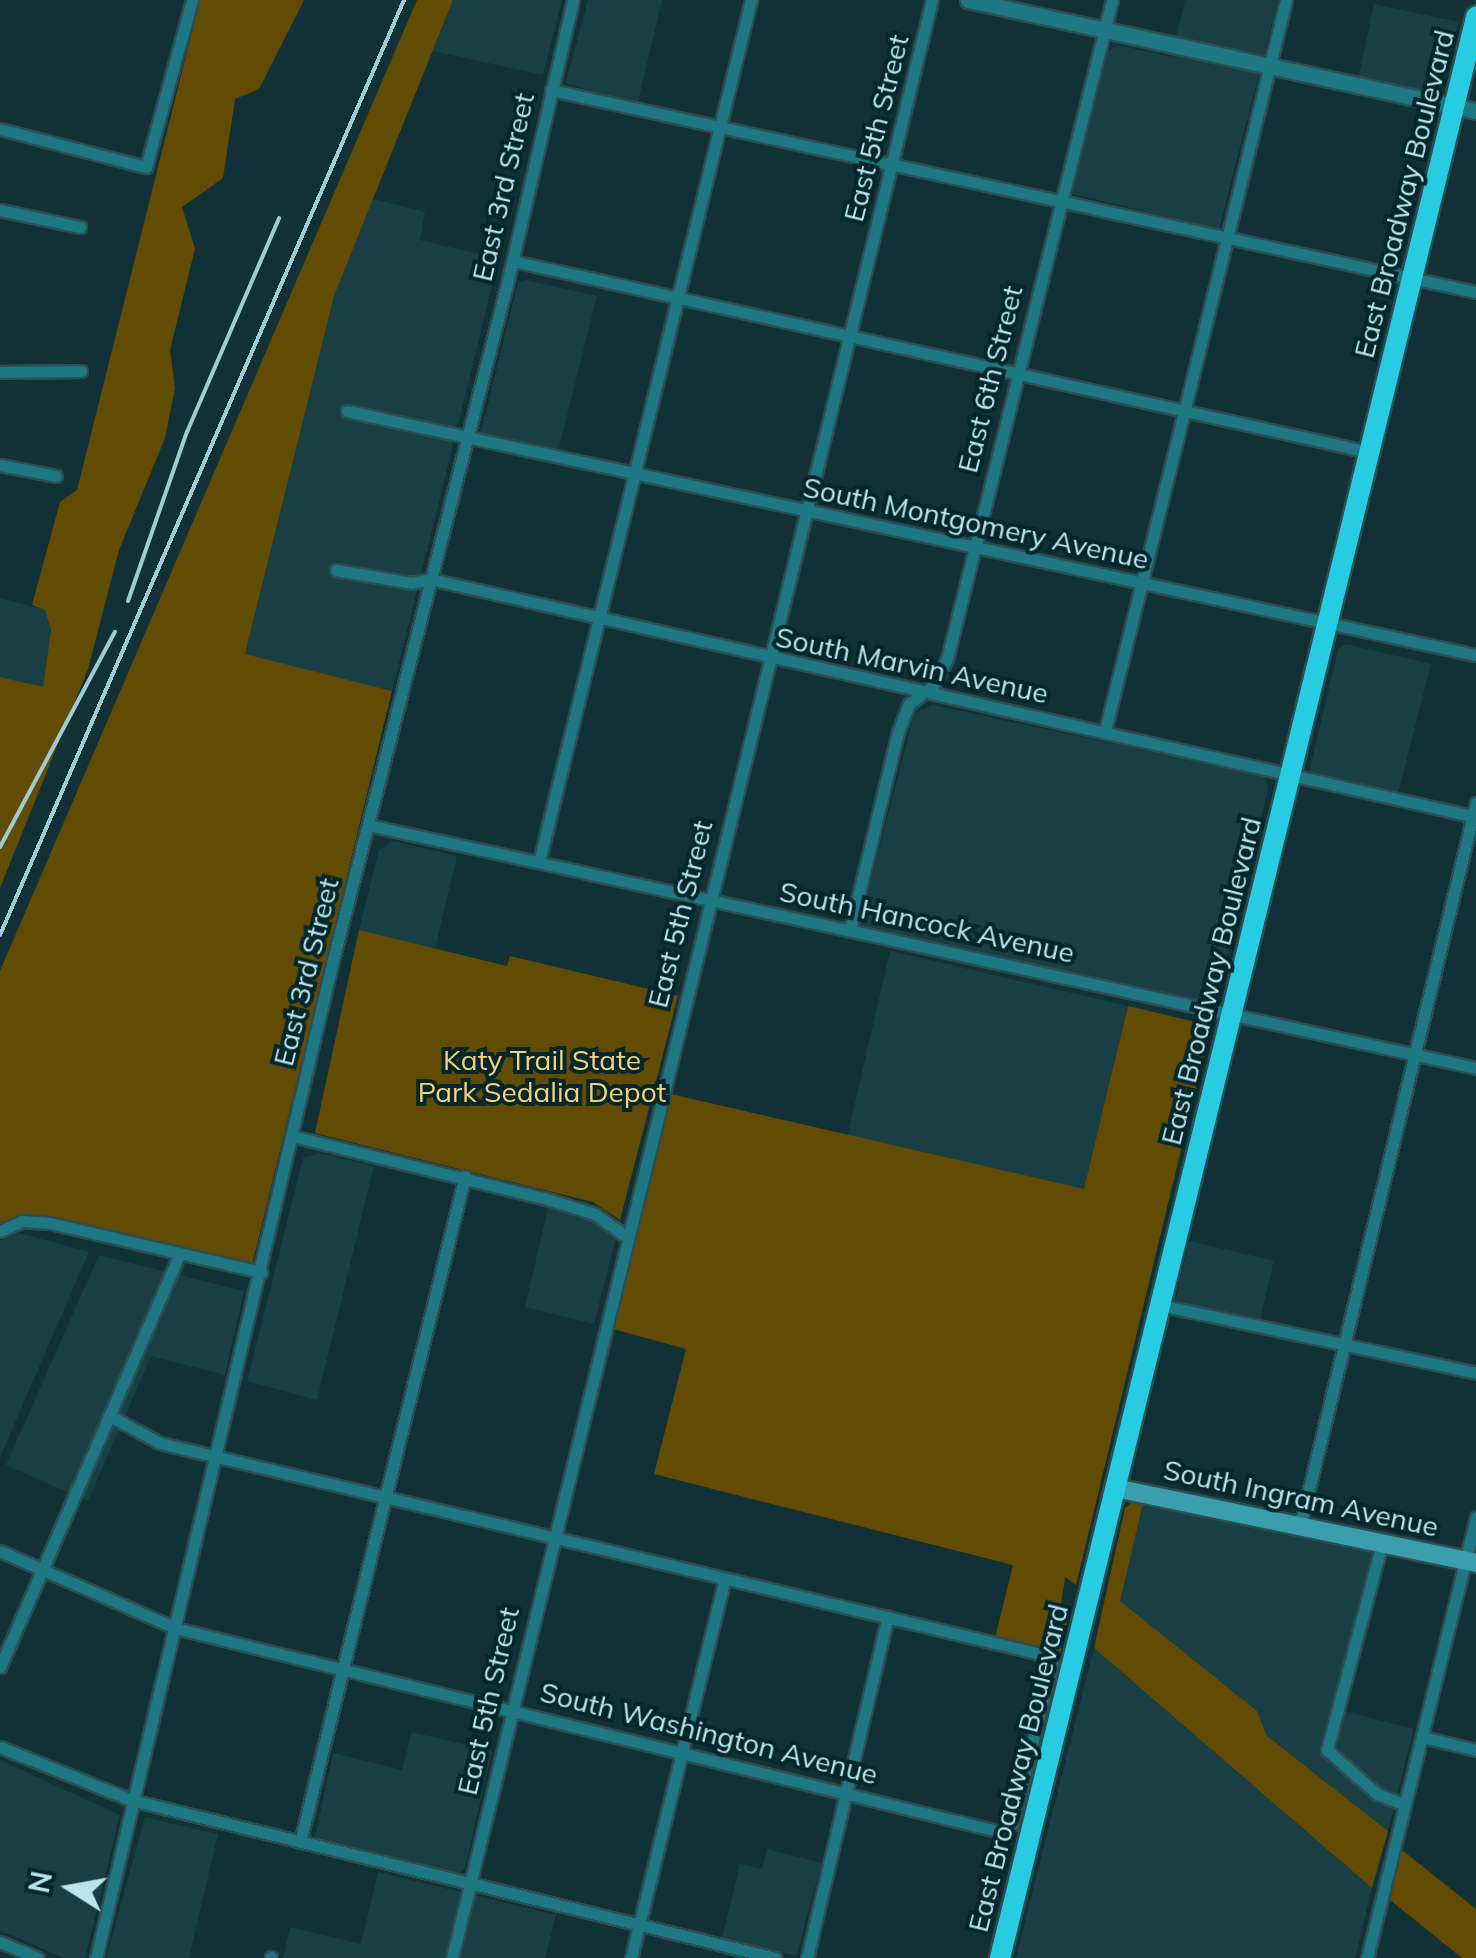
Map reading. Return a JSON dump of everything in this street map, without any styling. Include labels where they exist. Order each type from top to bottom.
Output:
[{"type":"highway","name":"East Broadway Boulevard","points":[[1000,1958],[1476,17]]},
{"type":"main road","name":"South Ingram Avenue","points":[[1115,1488],[1471,1562]]},
{"type":"street","points":[[0,129],[146,167],[192,0]]},
{"type":"street","name":"East 3rd Street","points":[[96,1958],[368,824],[513,261],[573,0]]},
{"type":"street","points":[[539,862],[751,0]]},
{"type":"street","name":"East 5th Street","points":[[452,1958],[625,1236],[809,512],[932,0]]},
{"type":"street","points":[[968,0],[1476,111]]},
{"type":"street","name":"East 6th Street","points":[[850,930],[898,732],[920,692],[940,678],[1112,0]]},
{"type":"street","points":[[1105,731],[1286,0]]},
{"type":"street","points":[[551,90],[1476,292]]},
{"type":"street","points":[[0,210],[80,227]]},
{"type":"street","points":[[513,261],[1369,452]]},
{"type":"street","points":[[0,372],[80,371]]},
{"type":"street","name":"South Montgomery Avenue","points":[[347,410],[1476,656]]},
{"type":"street","points":[[0,465],[56,476]]},
{"type":"street","name":"South Marvin Avenue","points":[[336,570],[400,582],[430,579],[1290,776],[1475,812]]},
{"type":"street","points":[[1300,1526],[1475,812]]},
{"type":"street","name":"South Hancock Avenue","points":[[368,824],[1230,1017],[1476,1068]]},
{"type":"street","points":[[292,1136],[464,1176],[595,1214],[625,1236]]},
{"type":"street","points":[[300,1842],[464,1176]]},
{"type":"street","points":[[0,1231],[22,1221],[50,1223],[261,1272]]},
{"type":"street","points":[[0,1667],[180,1252]]},
{"type":"street","points":[[1160,1305],[1476,1373]]},
{"type":"street","points":[[110,1416],[160,1443],[888,1616],[808,1958]]},
{"type":"street","points":[[1367,1958],[1471,1562],[1476,1517]]},
{"type":"street","points":[[1382,1543],[1327,1750],[1377,1794],[1405,1805]]},
{"type":"street","name":"South Washington Avenue","points":[[0,1551],[175,1628],[345,1666],[680,1753],[1009,1830],[1049,1657],[888,1616]]},
{"type":"street","points":[[630,1958],[724,1578]]},
{"type":"street","points":[[1422,1737],[1476,1750]]},
{"type":"street","points":[[0,1746],[131,1800],[776,1958]]},
{"type":"street","points":[[0,1942],[38,1958]]},
{"type":"shaded area","points":[[453,0],[562,0],[543,75],[433,51]]},
{"type":"shaded area","points":[[588,0],[662,0],[637,106],[566,83]]},
{"type":"shaded area","points":[[1185,0],[1278,0],[1219,229],[1072,194],[1105,54],[1118,45],[1172,57]]},
{"type":"shaded area","points":[[1374,4],[1458,22],[1442,99],[1358,81]]},
{"type":"shaded area","points":[[373,199],[425,212],[420,240],[499,259],[392,691],[244,655],[334,296]]},
{"type":"shaded area","points":[[526,280],[597,296],[557,456],[484,440],[481,433],[518,282]]},
{"type":"shaded area","points":[[0,598],[45,610],[51,630],[43,688],[0,677]]},
{"type":"shaded area","points":[[1346,644],[1431,664],[1397,798],[1309,773],[1338,650]]},
{"type":"shaded area","points":[[933,705],[1264,776],[1268,789],[1217,999],[1208,1004],[864,930],[860,923],[914,714]]},
{"type":"shaded area","points":[[393,841],[457,856],[435,949],[359,930],[379,850]]},
{"type":"shaded area","points":[[890,951],[1128,1006],[1085,1190],[847,1135]]},
{"type":"shaded area","points":[[320,1153],[374,1166],[317,1400],[247,1381],[303,1158]]},
{"type":"shaded area","points":[[548,1208],[594,1219],[616,1237],[594,1324],[525,1307]]},
{"type":"shaded area","points":[[19,1233],[89,1252],[0,1457],[0,1241]]},
{"type":"shaded area","points":[[1189,1241],[1274,1261],[1259,1323],[1175,1303]]},
{"type":"shaded area","points":[[99,1255],[244,1291],[225,1375],[151,1356],[88,1501],[6,1465]]},
{"type":"shaded area","points":[[1143,1503],[1369,1548],[1374,1555],[1336,1709],[1414,1729],[1388,1831],[1267,1736],[1257,1711],[1119,1601]]},
{"type":"shaded area","points":[[1094,1648],[1372,1888],[1355,1958],[1016,1958]]},
{"type":"shaded area","points":[[412,1732],[492,1751],[465,1868],[457,1875],[315,1837],[333,1753],[402,1770]]},
{"type":"shaded area","points":[[0,1760],[120,1815],[85,1958],[64,1958],[0,1930]]},
{"type":"shaded area","points":[[145,1817],[218,1834],[189,1958],[106,1958]]},
{"type":"shaded area","points":[[767,1849],[822,1863],[796,1956],[722,1938],[740,1864],[762,1869]]},
{"type":"shaded area","points":[[378,1872],[556,1915],[545,1958],[283,1958],[290,1927],[361,1944]]},
{"type":"green space","points":[[200,0],[304,0],[259,89],[235,99],[223,178],[182,207],[195,249],[170,350],[175,388],[165,438],[119,550],[88,669],[0,888],[0,677],[43,687],[51,630],[45,610],[32,605],[60,502],[77,490]]},
{"type":"green space","points":[[417,0],[453,0],[334,296],[245,654],[392,691],[252,1265],[32,1224],[0,1226],[0,971]]},
{"type":"green space","name":"Katy Trail State Park Sedalia Depot","points":[[359,930],[507,966],[510,956],[678,996],[620,1220],[593,1202],[315,1133]]},
{"type":"green space","points":[[1128,1006],[1200,1023],[1208,1038],[1076,1585],[1065,1577],[1060,1612],[1067,1622],[1059,1659],[994,1642],[1013,1565],[654,1474],[686,1349],[613,1329],[671,1094],[1084,1189]]},
{"type":"green space","points":[[1133,1502],[1143,1503],[1120,1601],[1257,1711],[1267,1736],[1388,1831],[1372,1888],[1094,1648],[1125,1508]]},
{"type":"green space","points":[[1402,1850],[1476,1909],[1476,1958],[1462,1958],[1390,1900]]},
{"type":"railway","points":[[0,935],[404,0]]},
{"type":"railway","points":[[128,601],[187,432],[279,218]]},
{"type":"railway","points":[[0,847],[115,632]]}]
